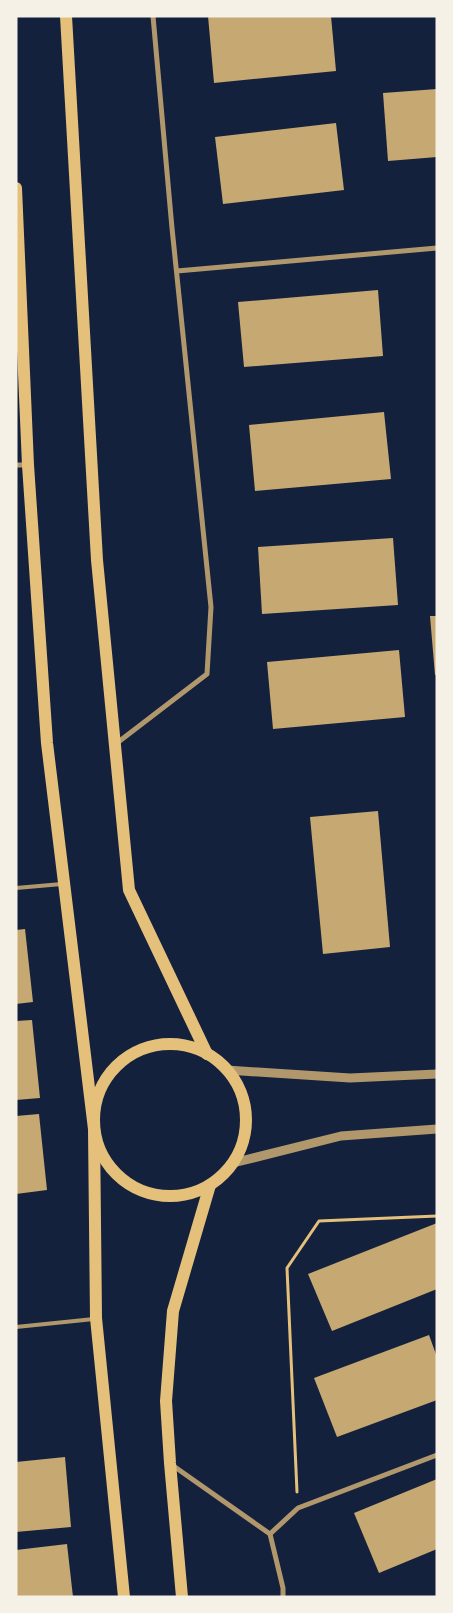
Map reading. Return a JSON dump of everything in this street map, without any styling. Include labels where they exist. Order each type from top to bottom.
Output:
[{"type":"main road","points":[[66,16],[97,560],[129,890],[207,1054]]},
{"type":"main road","points":[[16,188],[22,465],[47,743],[94,1130],[101,1154],[116,1174],[137,1189],[161,1196],[186,1194],[210,1185],[223,1175],[233,1163],[243,1140],[246,1115],[240,1091],[227,1070],[207,1054],[185,1046],[161,1045],[138,1051],[118,1064],[103,1083],[95,1106],[94,1130],[96,1318],[124,1597]]},
{"type":"main road","points":[[182,1597],[166,1401],[173,1311],[210,1185]]},
{"type":"street","points":[[115,745],[207,674],[211,607],[176,271],[154,16]]},
{"type":"street","points":[[176,271],[437,248]]},
{"type":"street","points":[[227,1070],[350,1078],[437,1074]]},
{"type":"street","points":[[233,1163],[341,1136],[437,1129]]},
{"type":"street","points":[[270,1534],[298,1508],[437,1455]]},
{"type":"street","points":[[170,1463],[270,1534],[283,1588],[283,1597]]},
{"type":"lane","points":[[16,888],[64,884]]},
{"type":"lane","points":[[16,1328],[96,1318]]},
{"type":"path","points":[[298,1508],[287,1268],[319,1221],[437,1216]]},
{"type":"building","points":[[208,16],[331,16],[336,71],[214,83]]},
{"type":"building","points":[[437,89],[437,157],[388,161],[383,93]]},
{"type":"building","points":[[336,123],[344,190],[223,204],[215,137]]},
{"type":"building","points":[[378,290],[383,356],[244,367],[238,302]]},
{"type":"building","points":[[384,412],[391,479],[255,491],[249,425]]},
{"type":"building","points":[[393,538],[398,605],[262,614],[258,547]]},
{"type":"building","points":[[430,616],[437,616],[437,675],[435,675]]},
{"type":"building","points":[[399,650],[405,717],[273,729],[267,662]]},
{"type":"building","points":[[378,811],[390,947],[323,954],[310,817]]},
{"type":"building","points":[[25,929],[33,1002],[16,1004],[16,930]]},
{"type":"building","points":[[32,1020],[40,1098],[16,1100],[16,1021]]},
{"type":"building","points":[[39,1114],[47,1190],[16,1194],[16,1116]]},
{"type":"building","points":[[437,1223],[437,1289],[332,1331],[308,1274]]},
{"type":"building","points":[[429,1335],[437,1357],[437,1400],[337,1437],[314,1378]]},
{"type":"building","points":[[65,1457],[71,1527],[16,1532],[16,1462]]},
{"type":"building","points":[[437,1479],[437,1549],[379,1573],[354,1513]]},
{"type":"building","points":[[67,1544],[73,1597],[16,1597],[16,1550]]}]
